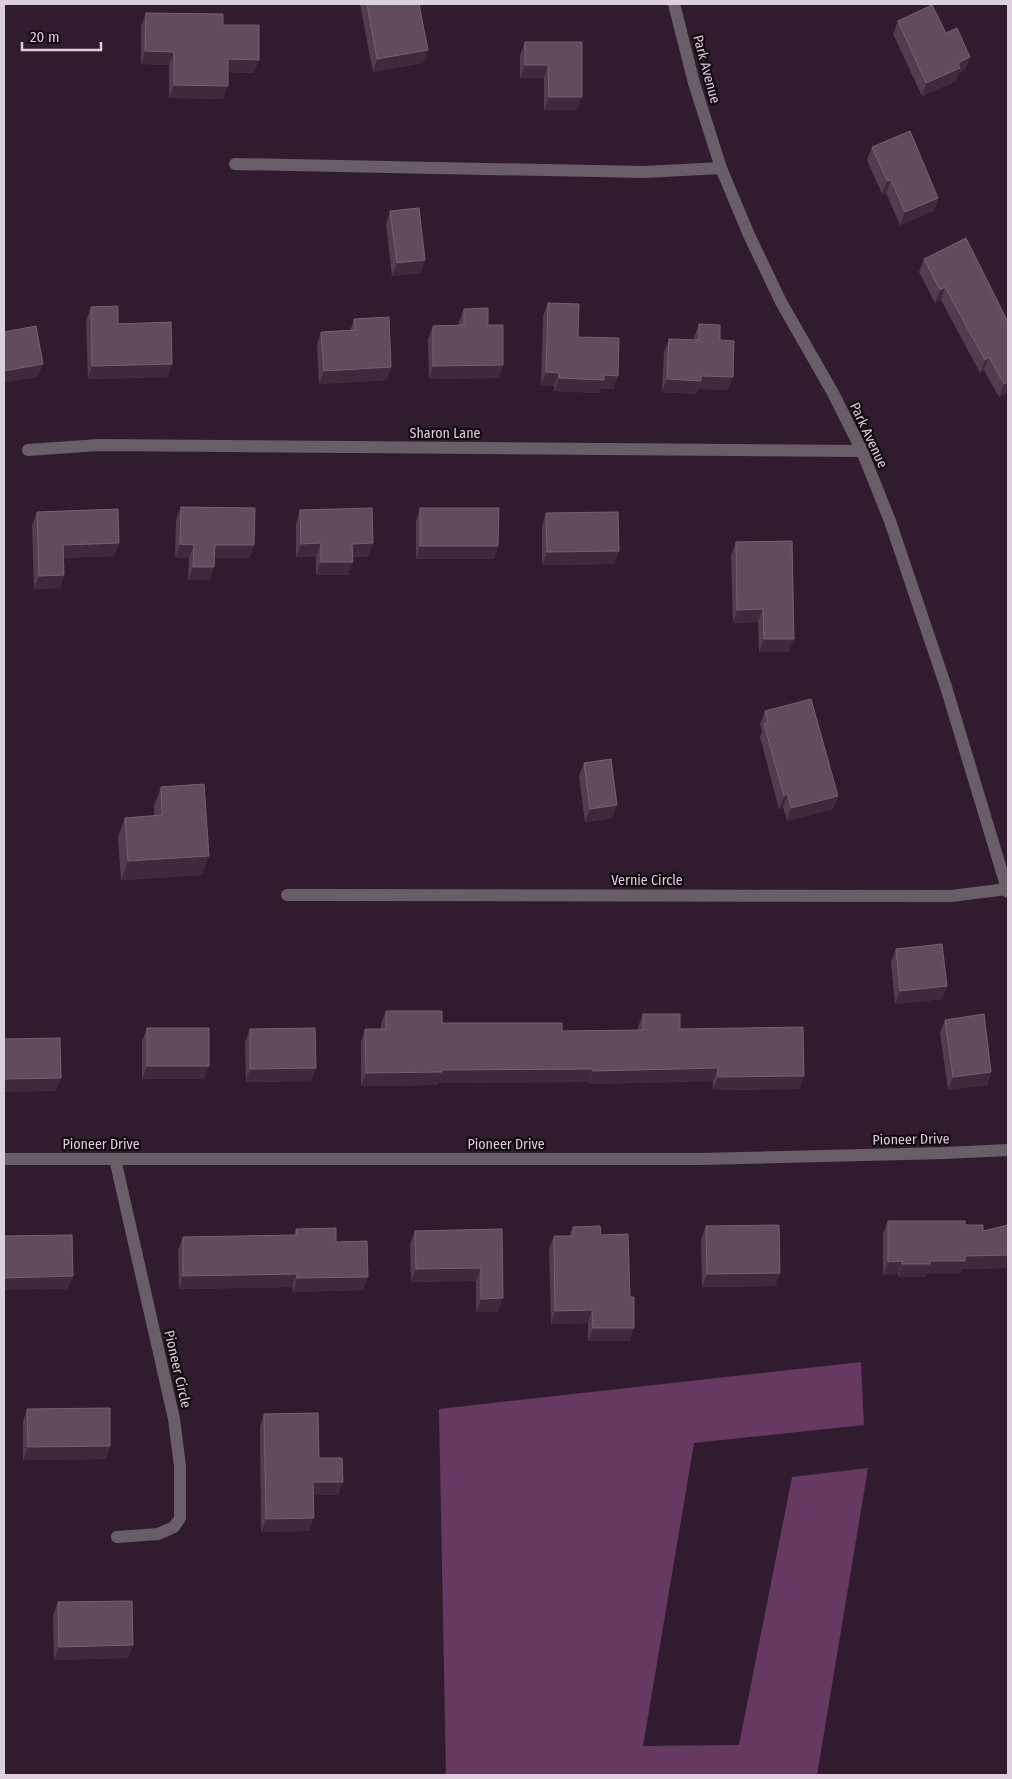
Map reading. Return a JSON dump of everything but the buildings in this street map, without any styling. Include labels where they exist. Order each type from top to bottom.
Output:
[{"type":"street","name":"Park Avenue","points":[[674,4],[694,83],[721,168],[749,235],[781,302],[833,393],[862,451],[890,521],[943,678],[1008,890]]},
{"type":"street","points":[[236,164],[644,172],[721,168]]},
{"type":"street","name":"Sharon Lane","points":[[28,450],[99,445],[862,451]]},
{"type":"street","name":"Vernie Circle","points":[[287,895],[951,896],[1008,890]]},
{"type":"street","name":"Pioneer Drive","points":[[4,1159],[698,1159],[945,1154],[1008,1150]]},
{"type":"street","name":"Pioneer Circle","points":[[115,1159],[174,1419],[180,1466],[180,1518],[174,1527],[158,1534],[116,1537]]},
{"type":"shaded area","points":[[861,1362],[864,1425],[694,1443],[643,1746],[739,1745],[792,1477],[868,1468],[817,1775],[446,1775],[439,1409]]}]
